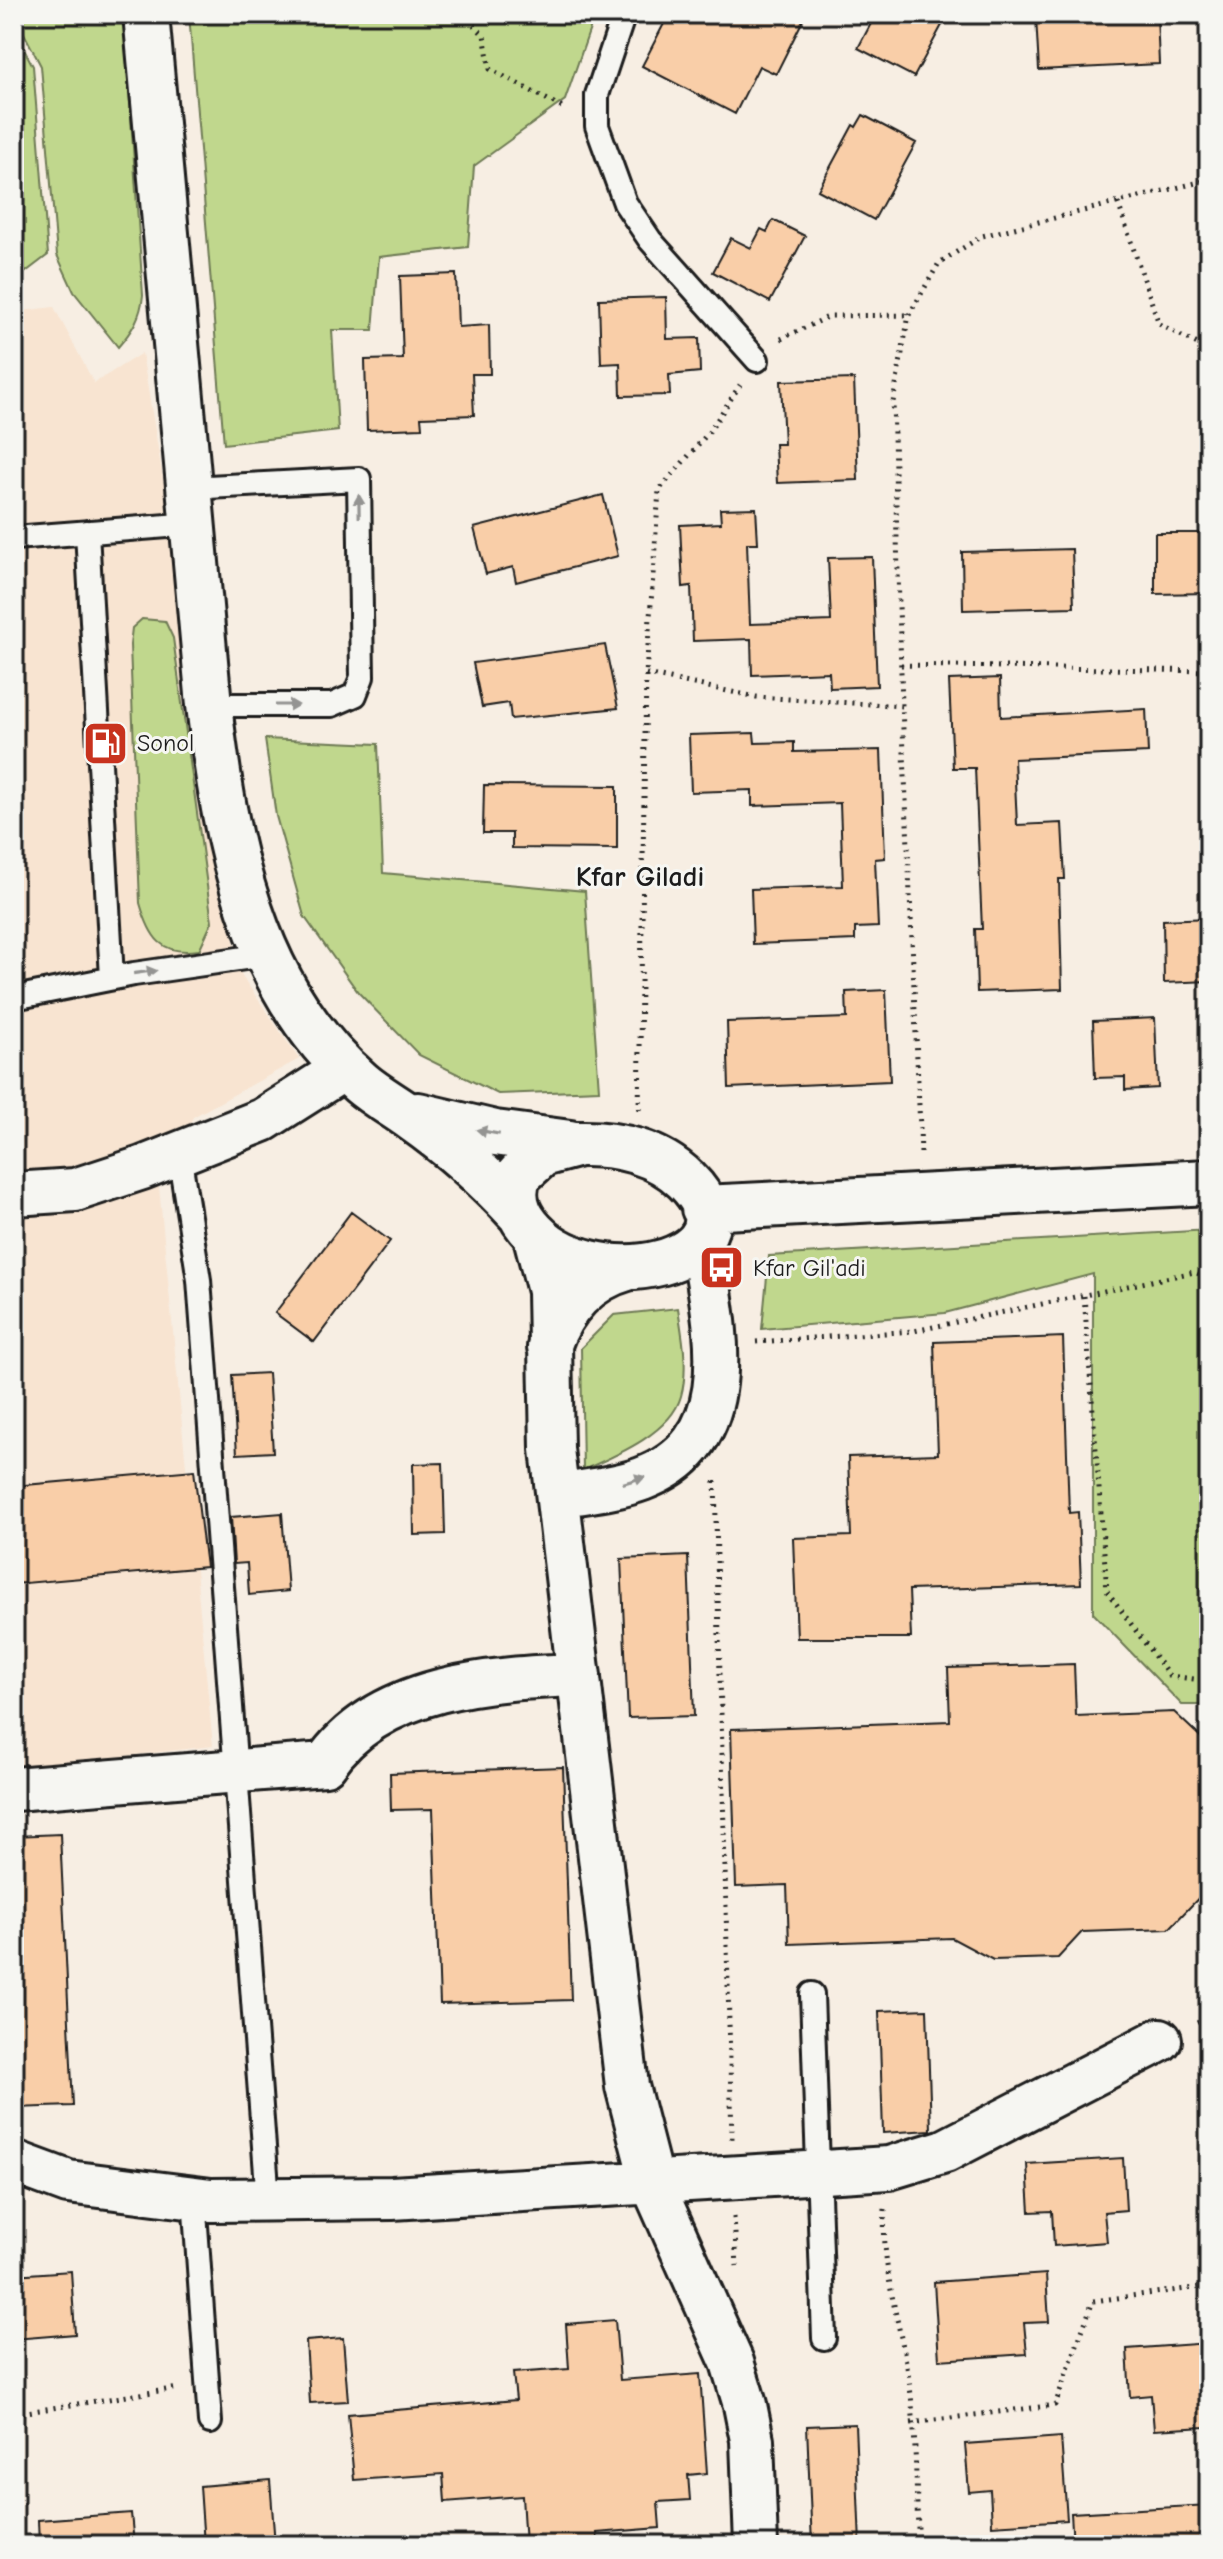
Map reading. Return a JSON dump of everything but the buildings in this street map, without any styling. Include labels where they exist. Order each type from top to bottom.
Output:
[{"type":"street","points":[[146,14],[209,705],[230,841],[249,912],[266,955],[309,1028],[345,1068],[465,1160],[554,1248],[581,1261],[627,1269]]},
{"type":"street","points":[[14,1194],[75,1190],[179,1153],[263,1120],[345,1068]]},
{"type":"street","points":[[396,1108],[495,1133],[639,1151],[666,1164],[686,1180],[702,1223],[715,1345],[713,1400],[703,1430],[686,1452],[665,1468],[641,1479],[558,1496]]},
{"type":"street","points":[[593,1143],[553,1149],[524,1167],[515,1184],[549,1291],[551,1427],[627,2086],[652,2183],[742,2391],[752,2440],[756,2545]]},
{"type":"street","points":[[702,1223],[923,1197],[1209,1182]]},
{"type":"street","points":[[549,1348],[565,1316],[584,1291],[602,1278],[627,1269],[667,1263],[687,1252],[702,1223]]},
{"type":"street","points":[[14,1789],[325,1764],[350,1733],[368,1720],[427,1695],[502,1680],[579,1675]]},
{"type":"street","points":[[14,2162],[68,2182],[194,2198],[268,2200],[392,2198],[889,2168],[945,2151],[1160,2040]]},
{"type":"lane","points":[[624,14],[597,95],[597,126],[625,203],[650,240],[757,360]]},
{"type":"lane","points":[[14,538],[87,532],[191,506],[359,479],[362,677],[355,695],[332,705],[209,705]]},
{"type":"lane","points":[[87,532],[112,978]]},
{"type":"lane","points":[[14,998],[112,978],[266,955]]},
{"type":"lane","points":[[179,1153],[199,1280],[239,1771],[268,2200]]},
{"type":"lane","points":[[812,1994],[824,2338]]},
{"type":"lane","points":[[194,2198],[210,2422]]},
{"type":"path","points":[[462,14],[484,35],[490,69],[597,126]]},
{"type":"path","points":[[923,1197],[902,706],[893,402],[909,315],[939,263],[982,236],[1204,181],[1209,172]]},
{"type":"path","points":[[1118,203],[1159,324],[1209,350]]},
{"type":"path","points":[[639,1151],[646,674],[659,490],[709,432],[757,360],[789,333],[830,316],[909,315]]},
{"type":"path","points":[[901,665],[1209,671]]},
{"type":"path","points":[[646,674],[756,697],[902,706]]},
{"type":"path","points":[[715,1345],[914,1331],[1194,1272],[1209,1278]]},
{"type":"path","points":[[1084,1296],[1107,1591],[1169,1676],[1209,1681]]},
{"type":"path","points":[[715,1479],[737,2269]]},
{"type":"path","points":[[889,2168],[883,2243],[890,2300],[907,2368],[919,2545]]},
{"type":"path","points":[[911,2423],[1055,2405],[1093,2301],[1209,2286]]},
{"type":"path","points":[[14,2414],[207,2384]]},
{"type":"shaded area","points":[[54,307],[94,383],[142,353],[188,628],[222,891],[242,976],[299,1059],[193,1117],[159,1187],[213,1746],[14,1769],[14,312]]},
{"type":"green space","points":[[14,14],[124,14],[143,295],[135,323],[118,347],[74,292],[57,255],[41,66]]},
{"type":"green space","points":[[189,14],[595,14],[565,100],[474,166],[468,247],[379,257],[373,330],[332,330],[338,431],[224,444]]},
{"type":"green space","points":[[14,31],[33,66],[48,255],[14,281]]},
{"type":"green space","points":[[142,619],[165,621],[173,638],[212,922],[199,950],[175,950],[159,942],[148,926],[140,903],[130,645],[132,628]]},
{"type":"green space","points":[[265,739],[378,744],[383,873],[585,891],[599,1090],[498,1094],[419,1055],[358,992],[304,916],[276,816]]},
{"type":"green space","points":[[1209,1230],[1209,1705],[1182,1705],[1093,1613],[1093,1274],[945,1313],[762,1329],[769,1256]]},
{"type":"green space","points":[[678,1308],[684,1374],[681,1396],[675,1409],[666,1421],[640,1442],[583,1470],[581,1348],[614,1315]]},
{"type":"place","name":"Sonol","points":[[106,743]]},
{"type":"place","name":"Kfar Gil'adi","points":[[722,1268]]},
{"type":"district","name":"Kfar Giladi","points":[[640,877]]}]
